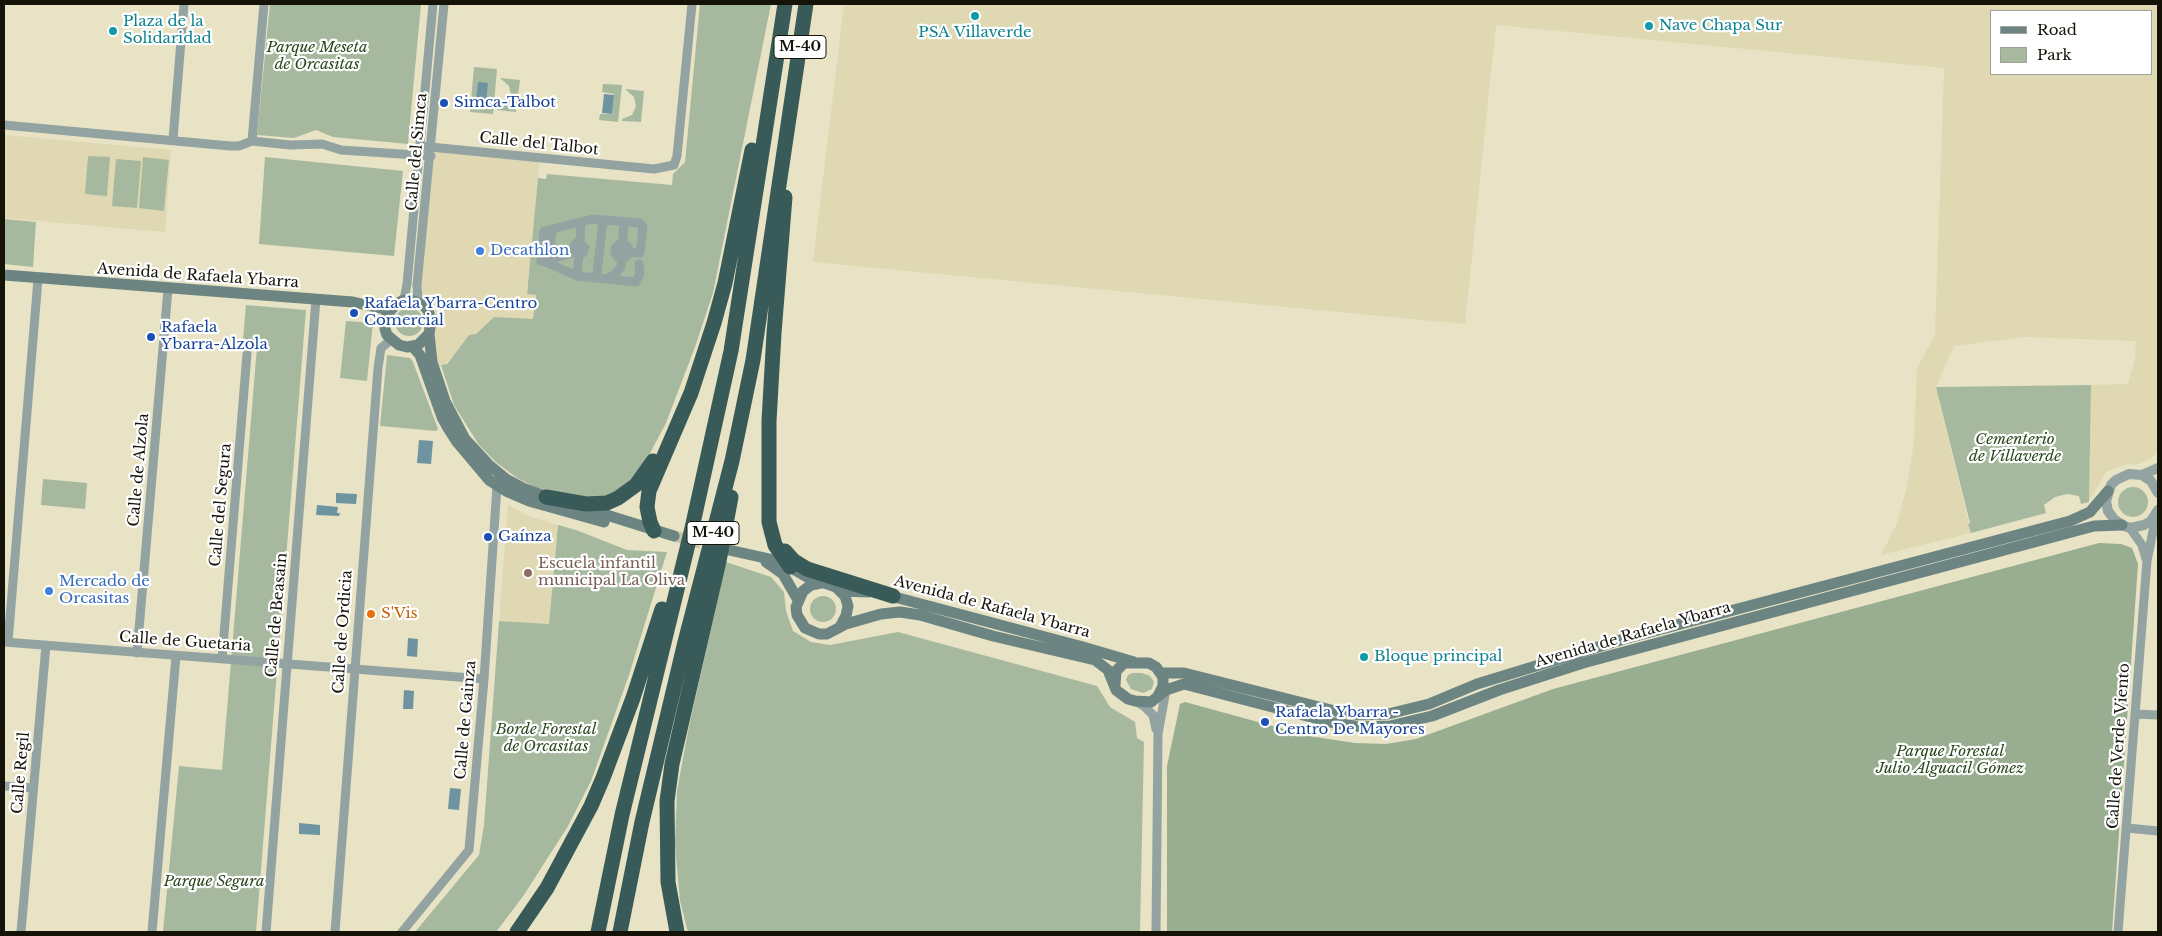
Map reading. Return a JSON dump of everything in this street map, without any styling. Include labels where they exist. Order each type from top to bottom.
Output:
[{"type":"highway","name":"M-40","points":[[598,932],[622,815],[692,528],[731,351],[785,4]]},
{"type":"highway","name":"M-40","points":[[620,932],[642,822],[685,642],[732,461],[753,360],[806,4]]},
{"type":"highway","points":[[654,531],[647,506],[648,491],[691,393],[725,283],[762,104],[776,65]]},
{"type":"highway","points":[[787,130],[785,220],[774,333],[769,421],[769,522],[772,538],[790,567]]},
{"type":"highway","points":[[546,497],[600,504],[618,498],[630,490],[649,468],[700,365]]},
{"type":"highway","points":[[677,932],[668,882],[667,801],[672,764],[730,511],[732,461]]},
{"type":"highway","points":[[770,498],[776,533],[782,547],[794,561],[807,569],[893,596]]},
{"type":"highway","points":[[517,932],[547,888],[572,843],[603,778],[692,528]]},
{"type":"main road","name":"Avenida de Rafaela Ybarra","points":[[4,275],[354,302],[389,310]]},
{"type":"main road","points":[[429,334],[424,340],[413,347],[398,345],[391,340],[385,328],[386,316],[389,310],[404,300],[418,302],[428,310],[431,317],[429,334],[432,362],[445,401],[465,439],[490,466],[506,479],[525,489],[546,497],[628,520],[654,531]]},
{"type":"main road","points":[[413,347],[420,355],[442,417],[448,428],[475,465],[497,486],[544,506],[674,536]]},
{"type":"main road","name":"Avenida de Rafaela Ybarra","points":[[729,550],[774,560],[802,575],[821,583],[832,585],[841,591],[864,591],[893,596],[1083,646],[1134,662],[1149,663],[1161,672],[1184,673],[1335,711],[1361,715],[1388,714],[1429,704],[1476,684],[1624,639],[2070,520],[2090,512],[2108,491]]},
{"type":"main road","name":"Avenida de Rafaela Ybarra","points":[[1166,690],[1184,684],[1334,723],[1361,727],[1390,726],[1432,716],[1499,690],[1583,663],[2094,526],[2126,526]]},
{"type":"main road","name":"Avenida de Rafaela Ybarra","points":[[757,557],[783,574],[798,600],[797,615],[805,628],[812,632],[826,634],[865,617],[900,612],[1094,660],[1108,670],[1116,690]]},
{"type":"main road","points":[[798,600],[807,588],[821,583]]},
{"type":"main road","points":[[840,627],[848,611],[847,601],[841,591]]},
{"type":"main road","points":[[1134,662],[1124,664],[1116,671],[1116,690],[1128,699],[1148,703],[1166,690]]},
{"type":"main road","points":[[1157,698],[1163,686],[1161,672]]},
{"type":"street","points":[[173,139],[184,4]]},
{"type":"street","points":[[252,141],[264,4]]},
{"type":"street","name":"Calle del Simca","points":[[404,300],[433,4]]},
{"type":"street","name":"Calle del Simca","points":[[418,302],[444,4]]},
{"type":"street","name":"Calle del Talbot","points":[[4,125],[173,139],[230,146],[239,146],[252,141],[290,145],[322,144],[341,150],[420,151],[654,169],[674,165],[677,156],[692,4]]},
{"type":"street","points":[[592,219],[603,220],[642,224],[640,273],[636,282],[577,272],[541,261],[544,231],[592,219]]},
{"type":"street","points":[[603,220],[599,261],[601,268],[610,272],[618,268],[629,252]]},
{"type":"street","points":[[577,272],[581,222]]},
{"type":"street","points":[[605,276],[620,270],[624,222]]},
{"type":"street","points":[[614,251],[616,247],[622,244]]},
{"type":"street","points":[[622,244],[627,247],[629,252]]},
{"type":"street","points":[[548,263],[553,258],[580,249],[614,251]]},
{"type":"street","points":[[614,251],[621,261]]},
{"type":"street","points":[[629,252],[640,253]]},
{"type":"street","points":[[599,261],[605,276]]},
{"type":"street","points":[[6,642],[38,279]]},
{"type":"street","name":"Calle de Alzola","points":[[137,653],[168,289]]},
{"type":"street","name":"Calle de Beasain","points":[[266,932],[316,299]]},
{"type":"street","name":"Calle de Ordicia","points":[[335,932],[379,353],[386,342],[391,340]]},
{"type":"street","name":"Calle del Segura","points":[[222,659],[247,354]]},
{"type":"street","points":[[2142,475],[2158,468]]},
{"type":"street","points":[[2157,513],[2144,525],[2126,526],[2114,519],[2108,511],[2106,501],[2108,491],[2116,480],[2129,474],[2142,475],[2151,480],[2158,493]]},
{"type":"street","name":"Calle de Gainza","points":[[402,932],[468,850],[484,679],[497,486]]},
{"type":"street","name":"Calle de Verde Viento","points":[[2118,932],[2147,561],[2157,513]]},
{"type":"street","name":"Calle de Verde Viento","points":[[2126,526],[2142,545],[2147,561]]},
{"type":"street","name":"Calle de Guetaria","points":[[6,642],[484,679]]},
{"type":"street","name":"Calle Regil","points":[[21,932],[46,645]]},
{"type":"street","points":[[152,932],[176,656]]},
{"type":"street","points":[[1156,932],[1158,734],[1166,690]]},
{"type":"street","points":[[1135,701],[1153,715],[1158,734]]},
{"type":"street","points":[[2135,714],[2158,716]]},
{"type":"street","points":[[4,786],[33,788]]},
{"type":"street","points":[[2127,828],[2158,831]]},
{"type":"shaded area","points":[[844,4],[2158,4],[2158,451],[2148,461],[2135,465],[2127,464],[2106,472],[2089,501],[2091,385],[2128,384],[2135,358],[2136,341],[2024,337],[1954,346],[1936,387],[1971,533],[1881,555],[1897,523],[1907,486],[1914,442],[1917,368],[1935,335],[1944,68],[1496,25],[1465,324],[813,262]]},
{"type":"shaded area","points":[[4,135],[171,150],[165,232],[4,218]]},
{"type":"shaded area","points":[[432,147],[540,158],[527,293],[536,294],[533,320],[494,317],[476,334],[469,335],[446,364],[434,367],[431,329],[417,298]]},
{"type":"shaded area","name":"Escuela infantil municipal La Oliva","points":[[508,505],[531,517],[558,525],[549,624],[499,621]]},
{"type":"green space","name":"Parque Meseta de Orcasitas","points":[[270,4],[421,4],[408,144],[333,137],[316,130],[294,138],[257,135]]},
{"type":"green space","points":[[700,4],[771,4],[713,293],[695,347],[666,423],[639,474],[630,485],[601,499],[557,493],[535,487],[517,478],[497,463],[479,445],[454,405],[441,365],[447,364],[469,335],[476,334],[494,317],[533,319],[536,295],[527,294],[538,178],[546,179],[547,174],[672,185],[673,174],[685,162]]},
{"type":"green space","points":[[474,67],[497,69],[493,114],[470,112]]},
{"type":"green space","points":[[500,78],[520,80],[516,112],[497,110],[507,104],[511,95],[509,86]]},
{"type":"green space","points":[[603,84],[622,85],[618,122],[599,120],[600,114],[612,114],[614,94],[602,92]]},
{"type":"green space","points":[[625,89],[644,91],[641,122],[622,121],[622,119],[632,115],[636,106],[634,97]]},
{"type":"green space","points":[[88,156],[110,157],[107,196],[85,194]]},
{"type":"green space","points":[[143,157],[169,160],[164,211],[139,208]]},
{"type":"green space","points":[[265,157],[403,171],[394,256],[259,244]]},
{"type":"green space","points":[[116,159],[141,161],[137,208],[112,206]]},
{"type":"green space","points":[[4,219],[36,222],[33,267],[4,264]]},
{"type":"green space","name":"Parque Segura","points":[[246,305],[306,310],[256,932],[163,932],[179,766],[222,770],[257,347],[251,340],[243,340]]},
{"type":"green space","points":[[409,308],[419,312],[423,322],[419,332],[409,336],[399,332],[395,322],[399,312]]},
{"type":"green space","points":[[346,321],[373,323],[367,381],[340,378]]},
{"type":"green space","points":[[387,355],[410,358],[413,362],[438,429],[436,431],[380,426]]},
{"type":"green space","name":"Cementerio de Villaverde","points":[[2091,385],[2089,502],[2081,504],[2079,496],[2067,494],[2055,497],[2044,505],[2046,513],[1971,533],[1936,387]]},
{"type":"green space","points":[[43,479],[87,483],[85,509],[41,505]]},
{"type":"green space","points":[[2133,487],[2144,491],[2148,502],[2144,513],[2133,517],[2122,513],[2118,502],[2122,491]]},
{"type":"green space","name":"Borde Forestal de Orcasitas","points":[[558,525],[627,550],[667,552],[629,675],[591,781],[568,826],[524,895],[496,932],[415,932],[479,855],[484,825],[499,621],[549,624]]},
{"type":"green space","name":"Parque Forestal Julio Alguacil Gómez","points":[[2099,543],[2121,544],[2132,548],[2138,564],[2112,932],[1167,932],[1167,766],[1180,704],[1185,702],[1309,736],[1355,743],[1386,744],[1416,739],[1553,689]]},
{"type":"green space","points":[[726,562],[771,577],[784,592],[786,611],[793,631],[811,642],[830,645],[898,632],[1097,686],[1110,707],[1135,722],[1137,738],[1144,742],[1140,932],[688,932],[680,901],[675,844],[677,791],[688,731]]},
{"type":"green space","points":[[823,596],[832,600],[836,609],[832,618],[823,622],[814,618],[810,609],[814,600]]},
{"type":"green space","points":[[1142,673],[1150,676],[1154,682],[1152,689],[1143,693],[1131,689],[1126,680],[1128,675]]},
{"type":"water","points":[[478,82],[488,83],[486,102],[476,101]]},
{"type":"water","points":[[604,94],[614,95],[612,114],[602,113]]},
{"type":"water","points":[[419,440],[433,441],[431,464],[417,463]]},
{"type":"water","points":[[336,493],[357,494],[356,504],[336,503]]},
{"type":"water","points":[[317,505],[338,507],[337,513],[340,513],[339,516],[316,515]]},
{"type":"water","points":[[408,638],[418,639],[417,657],[407,656]]},
{"type":"water","points":[[404,690],[414,691],[413,709],[403,709]]},
{"type":"water","points":[[450,788],[461,789],[459,810],[448,809]]},
{"type":"water","points":[[299,823],[320,825],[320,835],[299,834]]},
{"type":"tunnel","points":[[674,536],[716,547]]},
{"type":"place","name":"PSA Villaverde","points":[[975,16]]},
{"type":"place","name":"Nave Chapa Sur","points":[[1649,26]]},
{"type":"place","name":"Plaza de la Solidaridad","points":[[113,31]]},
{"type":"place","name":"Simca-Talbot","points":[[444,103]]},
{"type":"place","name":"Decathlon","points":[[480,251]]},
{"type":"place","name":"Rafaela Ybarra-Centro Comercial","points":[[354,313]]},
{"type":"place","name":"Rafaela Ybarra-Alzola","points":[[151,337]]},
{"type":"place","name":"Gaínza","points":[[488,537]]},
{"type":"place","name":"Escuela infantil municipal La Oliva","points":[[528,573]]},
{"type":"place","name":"Mercado de Orcasitas","points":[[49,591]]},
{"type":"place","name":"S'Vis","points":[[371,614]]},
{"type":"place","name":"Bloque principal","points":[[1364,657]]},
{"type":"place","name":"Rafaela Ybarra - Centro De Mayores","points":[[1265,722]]}]
